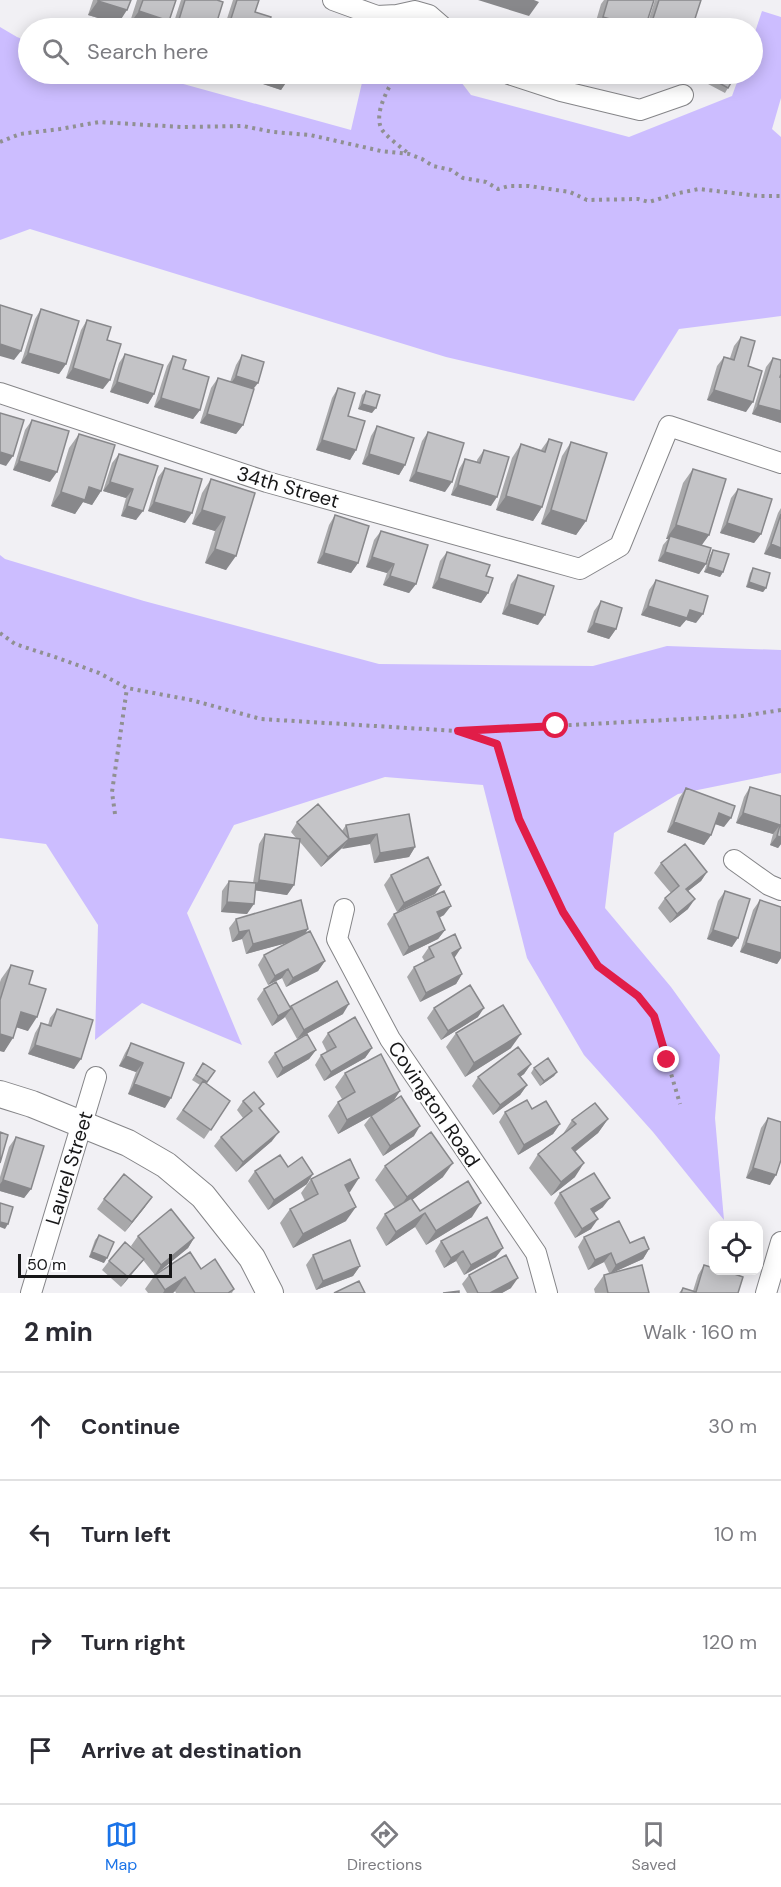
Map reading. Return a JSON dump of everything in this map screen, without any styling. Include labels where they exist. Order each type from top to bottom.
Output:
[{"type":"street","points":[[333,0],[377,16],[397,15],[417,6],[432,18]]},
{"type":"street","points":[[539,84],[640,111],[683,95]]},
{"type":"street","name":"34th Street","points":[[0,393],[267,482],[580,569],[620,546],[669,426],[781,463]]},
{"type":"street","points":[[734,860],[769,885],[781,890]]},
{"type":"street","name":"Covington Road","points":[[344,909],[337,939],[385,1029],[536,1253],[547,1293]]},
{"type":"street","name":"Laurel Street","points":[[31,1293],[96,1077]]},
{"type":"street","points":[[0,1094],[32,1104],[128,1143],[166,1165],[203,1196],[252,1258],[270,1293]]},
{"type":"street","points":[[766,1293],[781,1242]]},
{"type":"path","points":[[391,84],[383,102],[380,118],[381,129],[409,154]]},
{"type":"path","points":[[0,142],[21,134],[99,122],[181,127],[243,126],[273,132],[310,135],[381,151],[409,154],[433,166],[451,170],[463,178],[486,183],[498,189],[509,186],[529,186],[570,192],[587,200],[638,199],[649,202],[699,189],[759,196],[781,196]]},
{"type":"path","points":[[0,633],[15,644],[99,673],[127,688],[190,700],[261,719],[458,731],[742,716],[781,710]]},
{"type":"path","points":[[115,814],[112,792],[127,688]]},
{"type":"path","points":[[458,731],[497,744],[519,819],[563,912],[598,966],[638,996],[654,1016],[680,1104]]},
{"type":"shaded area","points":[[762,11],[781,17],[781,98],[772,129],[781,137],[781,316],[679,329],[634,401],[446,357],[30,229],[0,240],[0,27],[18,37],[18,84],[183,84],[351,130],[362,84],[463,84],[471,95],[629,137],[732,96],[736,84],[763,84],[763,18],[760,18]]},
{"type":"shaded area","points":[[0,555],[5,559],[144,601],[379,664],[593,666],[667,646],[781,650],[781,773],[678,794],[614,833],[605,908],[671,987],[720,1055],[715,1118],[724,1220],[653,1132],[584,1055],[527,958],[483,785],[385,777],[234,825],[187,913],[242,1045],[142,1003],[95,1040],[98,925],[46,844],[0,838]]},
{"type":"building","points":[[98,0],[131,0],[127,10]]},
{"type":"building","points":[[143,0],[176,0],[170,18],[160,18],[139,11]]},
{"type":"building","points":[[185,0],[223,2],[218,18],[179,18]]},
{"type":"building","points":[[237,0],[259,0],[255,12],[271,17],[271,18],[231,18]]},
{"type":"building","points":[[608,0],[654,0],[648,18],[603,17]]},
{"type":"building","points":[[659,0],[701,0],[695,18],[653,18]]},
{"type":"building","points":[[0,305],[32,315],[21,351],[0,344]]},
{"type":"building","points":[[41,309],[79,321],[66,364],[28,353]]},
{"type":"building","points":[[87,320],[111,327],[107,340],[121,344],[110,380],[73,368]]},
{"type":"building","points":[[741,337],[755,341],[748,366],[762,371],[753,402],[714,390],[724,357],[734,360]]},
{"type":"building","points":[[125,354],[163,365],[154,394],[117,382]]},
{"type":"building","points":[[242,355],[264,362],[258,383],[236,376]]},
{"type":"building","points":[[173,356],[186,360],[183,369],[209,377],[200,410],[161,398]]},
{"type":"building","points":[[773,358],[781,360],[781,411],[758,405]]},
{"type":"building","points":[[218,378],[254,389],[243,425],[207,414]]},
{"type":"building","points":[[338,388],[355,393],[348,416],[365,421],[356,450],[322,440]]},
{"type":"building","points":[[366,391],[380,395],[376,408],[362,404]]},
{"type":"building","points":[[0,413],[24,420],[13,456],[0,452]]},
{"type":"building","points":[[32,420],[69,431],[57,472],[19,461]]},
{"type":"building","points":[[377,426],[414,438],[405,465],[369,454]]},
{"type":"building","points":[[428,432],[464,443],[452,482],[416,472]]},
{"type":"building","points":[[79,434],[115,445],[101,491],[89,487],[85,500],[61,492]]},
{"type":"building","points":[[549,439],[562,443],[542,507],[506,496],[521,444],[545,452]]},
{"type":"building","points":[[571,442],[607,453],[586,521],[551,510]]},
{"type":"building","points":[[484,450],[509,457],[497,497],[458,485],[465,459],[480,463]]},
{"type":"building","points":[[119,454],[158,466],[143,511],[127,506],[133,489],[110,482]]},
{"type":"building","points":[[165,468],[202,479],[192,513],[154,502]]},
{"type":"building","points":[[693,469],[726,479],[709,535],[676,525]]},
{"type":"building","points":[[211,479],[255,493],[236,556],[215,549],[225,517],[202,510]]},
{"type":"building","points":[[738,489],[772,499],[761,534],[727,523]]},
{"type":"building","points":[[781,514],[781,548],[771,544]]},
{"type":"building","points":[[335,515],[369,526],[358,563],[324,553]]},
{"type":"building","points":[[381,531],[428,545],[416,584],[390,576],[394,564],[372,557]]},
{"type":"building","points":[[670,536],[711,548],[706,564],[665,552]]},
{"type":"building","points":[[713,550],[729,554],[723,572],[708,567]]},
{"type":"building","points":[[447,552],[490,565],[486,576],[493,578],[488,593],[439,578]]},
{"type":"building","points":[[753,568],[770,573],[766,588],[749,582]]},
{"type":"building","points":[[518,575],[554,586],[545,615],[509,604]]},
{"type":"building","points":[[656,580],[708,596],[703,614],[690,610],[687,618],[648,606]]},
{"type":"building","points":[[601,601],[622,608],[616,629],[594,623]]},
{"type":"building","points":[[750,787],[781,796],[781,837],[777,836],[780,825],[743,813]]},
{"type":"building","points":[[686,788],[735,806],[731,818],[719,813],[711,835],[674,822]]},
{"type":"building","points":[[318,804],[349,839],[328,857],[297,822]]},
{"type":"building","points":[[409,814],[415,847],[380,853],[377,834],[349,839],[346,825]]},
{"type":"building","points":[[265,834],[300,839],[294,885],[259,880]]},
{"type":"building","points":[[685,844],[707,872],[686,889],[695,899],[677,914],[665,898],[679,886],[661,863]]},
{"type":"building","points":[[428,857],[441,885],[404,903],[391,875]]},
{"type":"building","points":[[229,881],[256,883],[254,904],[227,902]]},
{"type":"building","points":[[444,891],[451,906],[437,912],[445,930],[409,947],[394,914]]},
{"type":"building","points":[[725,891],[750,899],[738,938],[713,930]]},
{"type":"building","points":[[301,900],[308,929],[253,944],[249,930],[239,932],[236,919]]},
{"type":"building","points":[[760,900],[781,907],[781,953],[746,943]]},
{"type":"building","points":[[310,931],[325,961],[293,978],[288,969],[275,976],[264,955]]},
{"type":"building","points":[[455,934],[461,948],[452,953],[462,974],[426,993],[414,967],[434,957],[429,947]]},
{"type":"building","points":[[11,965],[33,971],[29,984],[46,989],[37,1017],[21,1012],[13,1038],[0,1034],[0,1000]]},
{"type":"building","points":[[337,981],[349,1004],[304,1030],[291,1006]]},
{"type":"building","points":[[276,982],[291,1009],[278,1016],[264,989]]},
{"type":"building","points":[[470,985],[484,1008],[448,1031],[434,1008]]},
{"type":"building","points":[[503,1005],[521,1034],[474,1063],[456,1033]]},
{"type":"building","points":[[57,1009],[93,1020],[81,1059],[35,1045],[41,1023],[51,1026]]},
{"type":"building","points":[[355,1017],[372,1048],[331,1072],[321,1055],[336,1047],[328,1033]]},
{"type":"building","points":[[307,1034],[316,1050],[283,1068],[275,1053]]},
{"type":"building","points":[[131,1043],[184,1063],[171,1098],[134,1084],[143,1063],[126,1056]]},
{"type":"building","points":[[518,1047],[531,1064],[518,1074],[527,1085],[500,1105],[478,1077]]},
{"type":"building","points":[[381,1054],[400,1091],[347,1120],[338,1102],[355,1092],[345,1073]]},
{"type":"building","points":[[548,1058],[557,1072],[544,1081],[534,1068]]},
{"type":"building","points":[[203,1063],[215,1071],[207,1082],[196,1075]]},
{"type":"building","points":[[203,1081],[230,1101],[211,1130],[183,1110]]},
{"type":"building","points":[[254,1092],[264,1104],[259,1108],[279,1132],[243,1162],[221,1137],[252,1111],[243,1101]]},
{"type":"building","points":[[401,1096],[420,1126],[390,1146],[371,1116]]},
{"type":"building","points":[[527,1100],[532,1109],[546,1101],[560,1124],[524,1145],[505,1112]]},
{"type":"building","points":[[595,1103],[608,1119],[572,1148],[584,1163],[561,1182],[538,1154],[576,1124],[572,1120]]},
{"type":"building","points":[[768,1118],[781,1122],[781,1160],[776,1175],[753,1168]]},
{"type":"building","points":[[0,1132],[8,1135],[0,1163]]},
{"type":"building","points":[[431,1132],[453,1163],[407,1197],[385,1166]]},
{"type":"building","points":[[16,1137],[44,1146],[31,1189],[3,1180]]},
{"type":"building","points":[[280,1155],[288,1167],[302,1157],[313,1174],[274,1200],[255,1171]]},
{"type":"building","points":[[350,1159],[359,1178],[345,1185],[356,1207],[303,1234],[290,1209],[318,1194],[311,1179]]},
{"type":"building","points":[[594,1173],[610,1198],[591,1209],[598,1219],[582,1229],[560,1193]]},
{"type":"building","points":[[124,1174],[152,1197],[132,1222],[104,1199]]},
{"type":"building","points":[[468,1181],[481,1203],[436,1231],[425,1213],[396,1232],[385,1214],[411,1198],[420,1211]]},
{"type":"building","points":[[0,1203],[13,1207],[8,1224],[0,1222]]},
{"type":"building","points":[[171,1209],[194,1238],[161,1265],[138,1236]]},
{"type":"building","points":[[487,1217],[503,1248],[471,1265],[463,1251],[451,1258],[441,1241]]},
{"type":"building","points":[[619,1221],[630,1243],[644,1237],[649,1249],[616,1265],[611,1253],[595,1260],[584,1237]]},
{"type":"building","points":[[99,1235],[114,1242],[107,1258],[92,1252]]},
{"type":"building","points":[[350,1240],[360,1266],[323,1281],[313,1255]]},
{"type":"building","points":[[125,1242],[144,1259],[128,1277],[109,1261]]},
{"type":"building","points":[[190,1252],[201,1269],[215,1259],[234,1289],[228,1293],[195,1293],[185,1277],[165,1290],[155,1275]]},
{"type":"building","points":[[506,1255],[518,1278],[490,1293],[478,1293],[469,1275]]},
{"type":"building","points":[[642,1265],[649,1293],[608,1293],[604,1275]]},
{"type":"building","points":[[704,1265],[709,1266],[709,1275],[743,1277],[738,1293],[681,1293],[683,1288],[696,1292]]},
{"type":"building","points":[[359,1281],[365,1293],[334,1293]]},
{"type":"route","points":[[556,726],[458,731],[497,744],[519,819],[563,912],[598,966],[638,996],[654,1016],[667,1060]]}]
